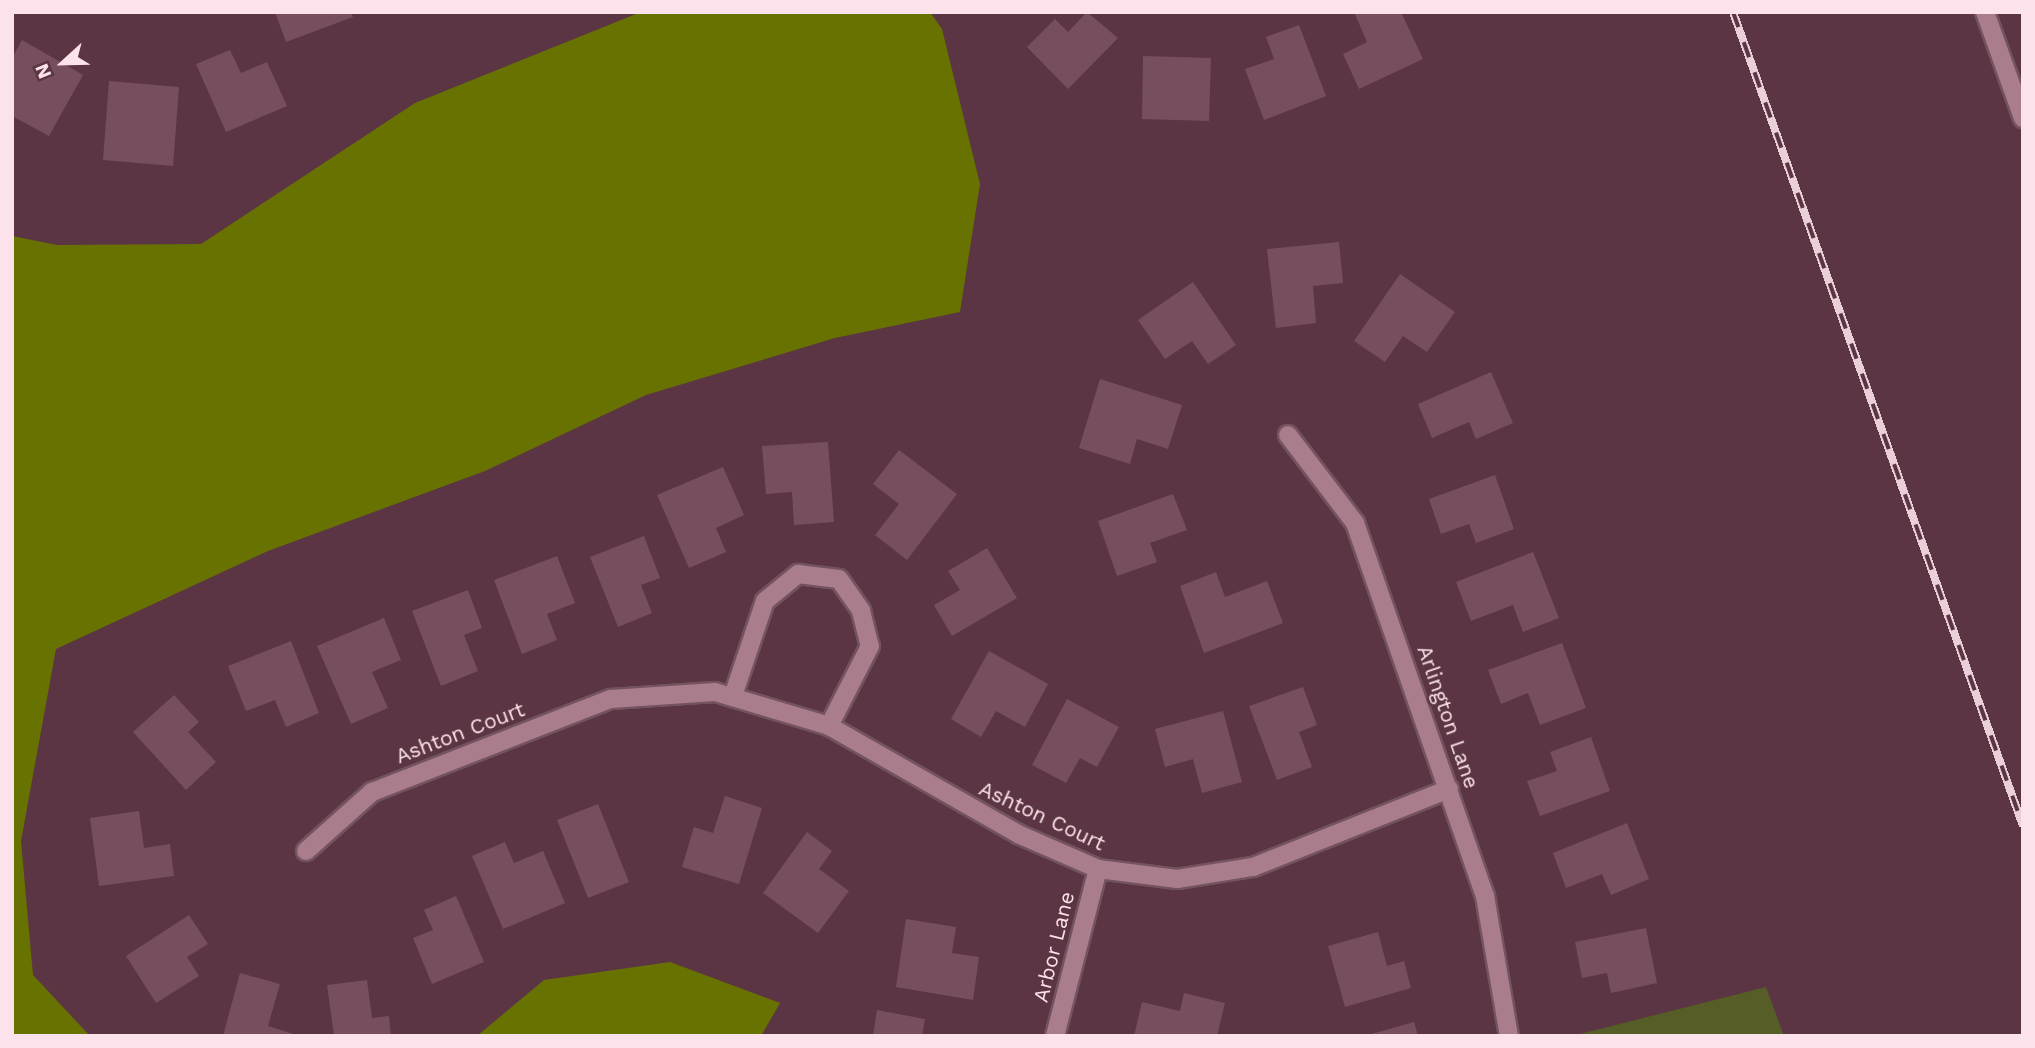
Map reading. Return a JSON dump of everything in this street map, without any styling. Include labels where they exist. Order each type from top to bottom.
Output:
[{"type":"street","points":[[1985,12],[2023,118]]},
{"type":"street","name":"Arlington Lane","points":[[1288,435],[1355,523],[1485,896],[1509,1036]]},
{"type":"street","points":[[733,696],[765,601],[798,574],[839,579],[861,611],[870,646],[829,726]]},
{"type":"street","name":"Ashton Court","points":[[306,851],[372,792],[611,699],[715,692],[829,726],[1018,834],[1098,869],[1177,879],[1253,867],[1449,789]]},
{"type":"street","name":"Arbor Lane","points":[[1055,1036],[1098,869]]},
{"type":"green space","points":[[641,12],[930,12],[942,29],[980,184],[960,312],[835,338],[646,395],[485,471],[268,551],[56,649],[21,841],[33,975],[90,1036],[12,1036],[12,236],[57,245],[201,244],[415,103]]},
{"type":"green space","points":[[670,962],[780,1003],[761,1036],[477,1036],[544,980]]},
{"type":"green space","points":[[1766,987],[1784,1036],[1572,1036]]},
{"type":"building","points":[[275,12],[351,12],[353,17],[286,42]]},
{"type":"building","points":[[1087,12],[1118,38],[1068,89],[1027,47],[1055,19],[1068,32]]},
{"type":"building","points":[[1354,12],[1401,12],[1423,59],[1359,89],[1343,54],[1367,42]]},
{"type":"building","points":[[1299,25],[1326,96],[1264,120],[1245,69],[1274,59],[1266,37]]},
{"type":"building","points":[[22,40],[83,75],[49,136],[12,116],[12,58]]},
{"type":"building","points":[[230,50],[241,73],[267,62],[287,106],[226,132],[196,64]]},
{"type":"building","points":[[1143,56],[1211,58],[1209,121],[1142,119]]},
{"type":"building","points":[[109,81],[179,87],[173,166],[103,160]]},
{"type":"building","points":[[1339,242],[1343,283],[1313,286],[1316,323],[1276,328],[1267,249]]},
{"type":"building","points":[[1400,274],[1455,312],[1427,352],[1403,336],[1385,362],[1354,341]]},
{"type":"building","points":[[1193,282],[1236,345],[1208,364],[1192,341],[1165,359],[1138,320]]},
{"type":"building","points":[[1491,372],[1513,423],[1476,439],[1469,422],[1432,438],[1418,404]]},
{"type":"building","points":[[1100,379],[1182,405],[1168,449],[1137,439],[1130,464],[1079,448]]},
{"type":"building","points":[[828,442],[834,522],[794,525],[792,492],[766,494],[762,446]]},
{"type":"building","points":[[899,450],[957,494],[907,560],[875,535],[899,504],[873,484]]},
{"type":"building","points":[[723,467],[744,515],[716,528],[726,552],[689,568],[657,495]]},
{"type":"building","points":[[1495,475],[1514,529],[1476,543],[1469,524],[1441,534],[1429,499]]},
{"type":"building","points":[[1173,494],[1187,530],[1150,543],[1157,562],[1117,576],[1098,521]]},
{"type":"building","points":[[644,536],[660,578],[641,585],[652,613],[618,627],[590,557]]},
{"type":"building","points":[[987,548],[1017,598],[952,636],[934,605],[960,590],[948,571]]},
{"type":"building","points":[[1533,552],[1559,618],[1523,632],[1513,605],[1471,621],[1456,582]]},
{"type":"building","points":[[557,556],[575,603],[547,614],[557,640],[522,654],[494,580]]},
{"type":"building","points":[[1216,572],[1225,597],[1267,581],[1283,623],[1204,653],[1180,586]]},
{"type":"building","points":[[468,590],[482,628],[464,635],[478,671],[441,686],[412,611]]},
{"type":"building","points":[[384,618],[401,660],[372,672],[388,708],[351,724],[317,646]]},
{"type":"building","points":[[291,641],[319,713],[286,727],[275,700],[246,711],[228,666]]},
{"type":"building","points":[[1562,643],[1586,708],[1540,725],[1528,693],[1501,704],[1488,670]]},
{"type":"building","points":[[989,651],[1048,684],[1025,727],[996,711],[981,737],[951,719]]},
{"type":"building","points":[[1303,687],[1317,725],[1299,732],[1312,767],[1277,780],[1249,706]]},
{"type":"building","points":[[174,695],[199,722],[188,732],[216,762],[186,790],[133,732]]},
{"type":"building","points":[[1067,699],[1119,727],[1097,767],[1080,758],[1066,783],[1032,765]]},
{"type":"building","points":[[1223,711],[1242,782],[1202,793],[1193,759],[1165,767],[1155,729]]},
{"type":"building","points":[[1591,737],[1610,791],[1540,816],[1527,781],[1557,771],[1550,752]]},
{"type":"building","points":[[725,796],[762,808],[739,884],[682,867],[694,827],[713,833]]},
{"type":"building","points":[[598,804],[629,882],[588,898],[557,820]]},
{"type":"building","points":[[139,811],[144,848],[170,844],[174,876],[99,886],[90,818]]},
{"type":"building","points":[[1627,823],[1649,879],[1611,895],[1602,874],[1566,888],[1553,853]]},
{"type":"building","points":[[807,832],[832,851],[819,869],[849,891],[818,933],[763,893]]},
{"type":"building","points":[[505,842],[514,863],[543,851],[565,903],[503,929],[472,856]]},
{"type":"building","points":[[456,896],[484,962],[432,984],[413,938],[433,930],[424,910]]},
{"type":"building","points":[[189,915],[208,944],[187,957],[199,976],[156,1003],[126,956]]},
{"type":"building","points":[[906,919],[956,927],[952,953],[979,957],[973,1000],[896,987]]},
{"type":"building","points":[[1646,928],[1657,983],[1611,993],[1607,973],[1582,978],[1575,942]]},
{"type":"building","points":[[1378,932],[1387,966],[1404,961],[1411,988],[1345,1007],[1328,946]]},
{"type":"building","points":[[240,973],[280,984],[268,1026],[300,1036],[223,1036]]},
{"type":"building","points":[[367,980],[372,1018],[389,1016],[391,1036],[334,1036],[327,985]]},
{"type":"building","points":[[1184,993],[1225,1003],[1217,1036],[1134,1036],[1142,1002],[1180,1011]]},
{"type":"building","points":[[877,1010],[925,1019],[922,1036],[873,1036]]},
{"type":"building","points":[[1414,1022],[1418,1036],[1368,1036],[1368,1035]]},
{"type":"railway","points":[[1733,12],[2023,826]]}]
